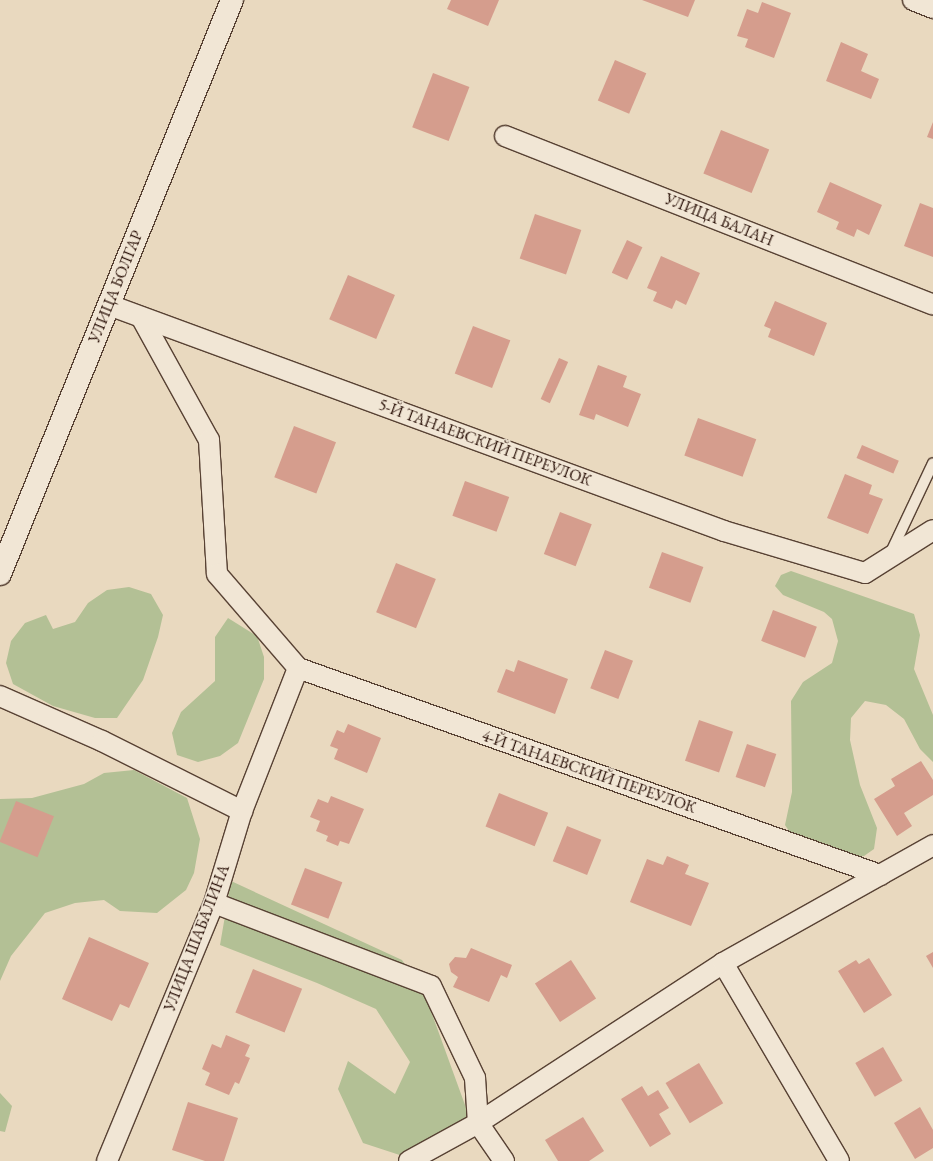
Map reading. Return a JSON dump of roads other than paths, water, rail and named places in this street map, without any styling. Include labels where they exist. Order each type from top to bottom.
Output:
[{"type":"street","name":"УЛИЦА БОЛГАР","points":[[0,574],[232,0]]},
{"type":"street","points":[[913,0],[933,8]]},
{"type":"street","name":"УЛИЦА БАЛАН","points":[[504,136],[933,305]]},
{"type":"street","name":"5-Й ТАНАЕВСКИЙ ПЕРЕУЛОК","points":[[109,305],[724,531],[865,573],[890,554]]},
{"type":"street","points":[[141,317],[209,440],[217,574],[298,668]]},
{"type":"street","points":[[890,554],[933,530]]},
{"type":"street","name":"УЛИЦА ШАБАЛИНА","points":[[107,1161],[214,903],[242,811],[298,668]]},
{"type":"street","name":"4-Й ТАНАЕВСКИЙ ПЕРЕУЛОК","points":[[298,668],[880,875]]},
{"type":"street","points":[[0,696],[102,741],[242,811]]},
{"type":"street","points":[[409,1161],[478,1123],[723,963],[933,845]]},
{"type":"street","points":[[214,903],[431,986],[475,1078],[478,1123],[504,1161]]},
{"type":"street","points":[[723,963],[839,1161]]},
{"type":"lane","points":[[890,554],[933,463]]}]
